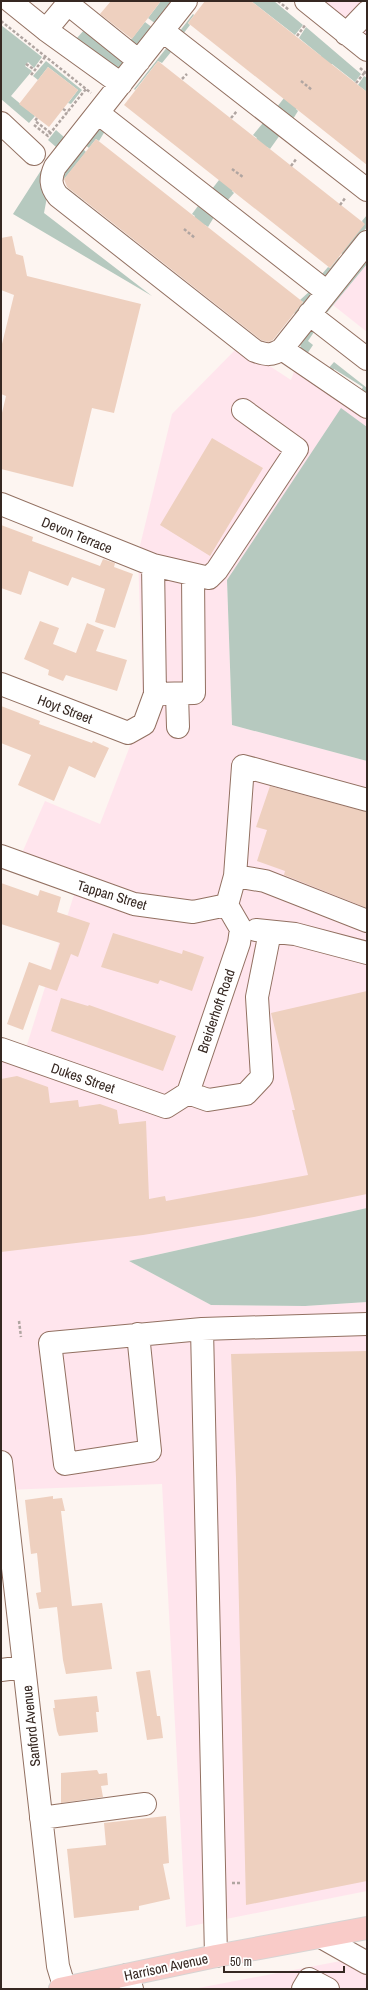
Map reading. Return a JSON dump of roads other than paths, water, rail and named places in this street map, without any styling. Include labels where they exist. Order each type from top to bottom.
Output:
[{"type":"main road","name":"Harrison Avenue","points":[[63,1989],[130,1982],[216,1956],[367,1928]]},
{"type":"street","points":[[10,1],[46,30],[121,84]]},
{"type":"street","points":[[186,1],[70,148],[52,174],[52,189],[58,196],[255,351],[265,355],[274,354],[282,349],[308,314],[367,242]]},
{"type":"street","points":[[306,1],[367,50]]},
{"type":"street","points":[[46,30],[69,2],[140,61]]},
{"type":"street","points":[[346,34],[367,12]]},
{"type":"street","points":[[163,31],[367,190]]},
{"type":"street","points":[[101,108],[327,292]]},
{"type":"street","points":[[1,124],[3,136],[1,140]]},
{"type":"street","points":[[1,124],[34,154]]},
{"type":"street","points":[[308,314],[367,359]]},
{"type":"street","points":[[282,349],[367,407]]},
{"type":"street","name":"Devon Terrace","points":[[1,504],[153,565],[209,578],[217,570],[297,449],[243,410]]},
{"type":"street","points":[[153,565],[155,694],[194,693],[193,575]]},
{"type":"street","name":"Hoyt Street","points":[[1,684],[128,733],[144,724],[155,694]]},
{"type":"street","points":[[177,694],[178,727]]},
{"type":"street","points":[[367,800],[243,766],[235,876],[227,905],[241,929],[295,934],[367,953]]},
{"type":"street","name":"Tappan Street","points":[[1,856],[134,904],[193,912],[227,905]]},
{"type":"street","points":[[235,876],[265,881],[367,921]]},
{"type":"street","name":"Breiderhoft Road","points":[[188,1092],[239,943],[241,929]]},
{"type":"street","points":[[188,1092],[208,1100],[246,1094],[262,1077],[257,997],[270,932]]},
{"type":"street","name":"Dukes Street","points":[[1,1049],[166,1107],[188,1092]]},
{"type":"street","points":[[138,1334],[150,1451],[65,1464],[50,1343],[138,1334],[202,1329],[367,1324]]},
{"type":"street","points":[[202,1329],[216,1956]]},
{"type":"street","name":"Sanford Avenue","points":[[1,1462],[58,1966],[63,1989]]},
{"type":"street","points":[[1,1670],[24,1667]]},
{"type":"street","points":[[41,1818],[145,1804]]},
{"type":"street","points":[[321,1937],[367,1963]]},
{"type":"street","points":[[303,1989],[309,1979],[328,1989]]}]
